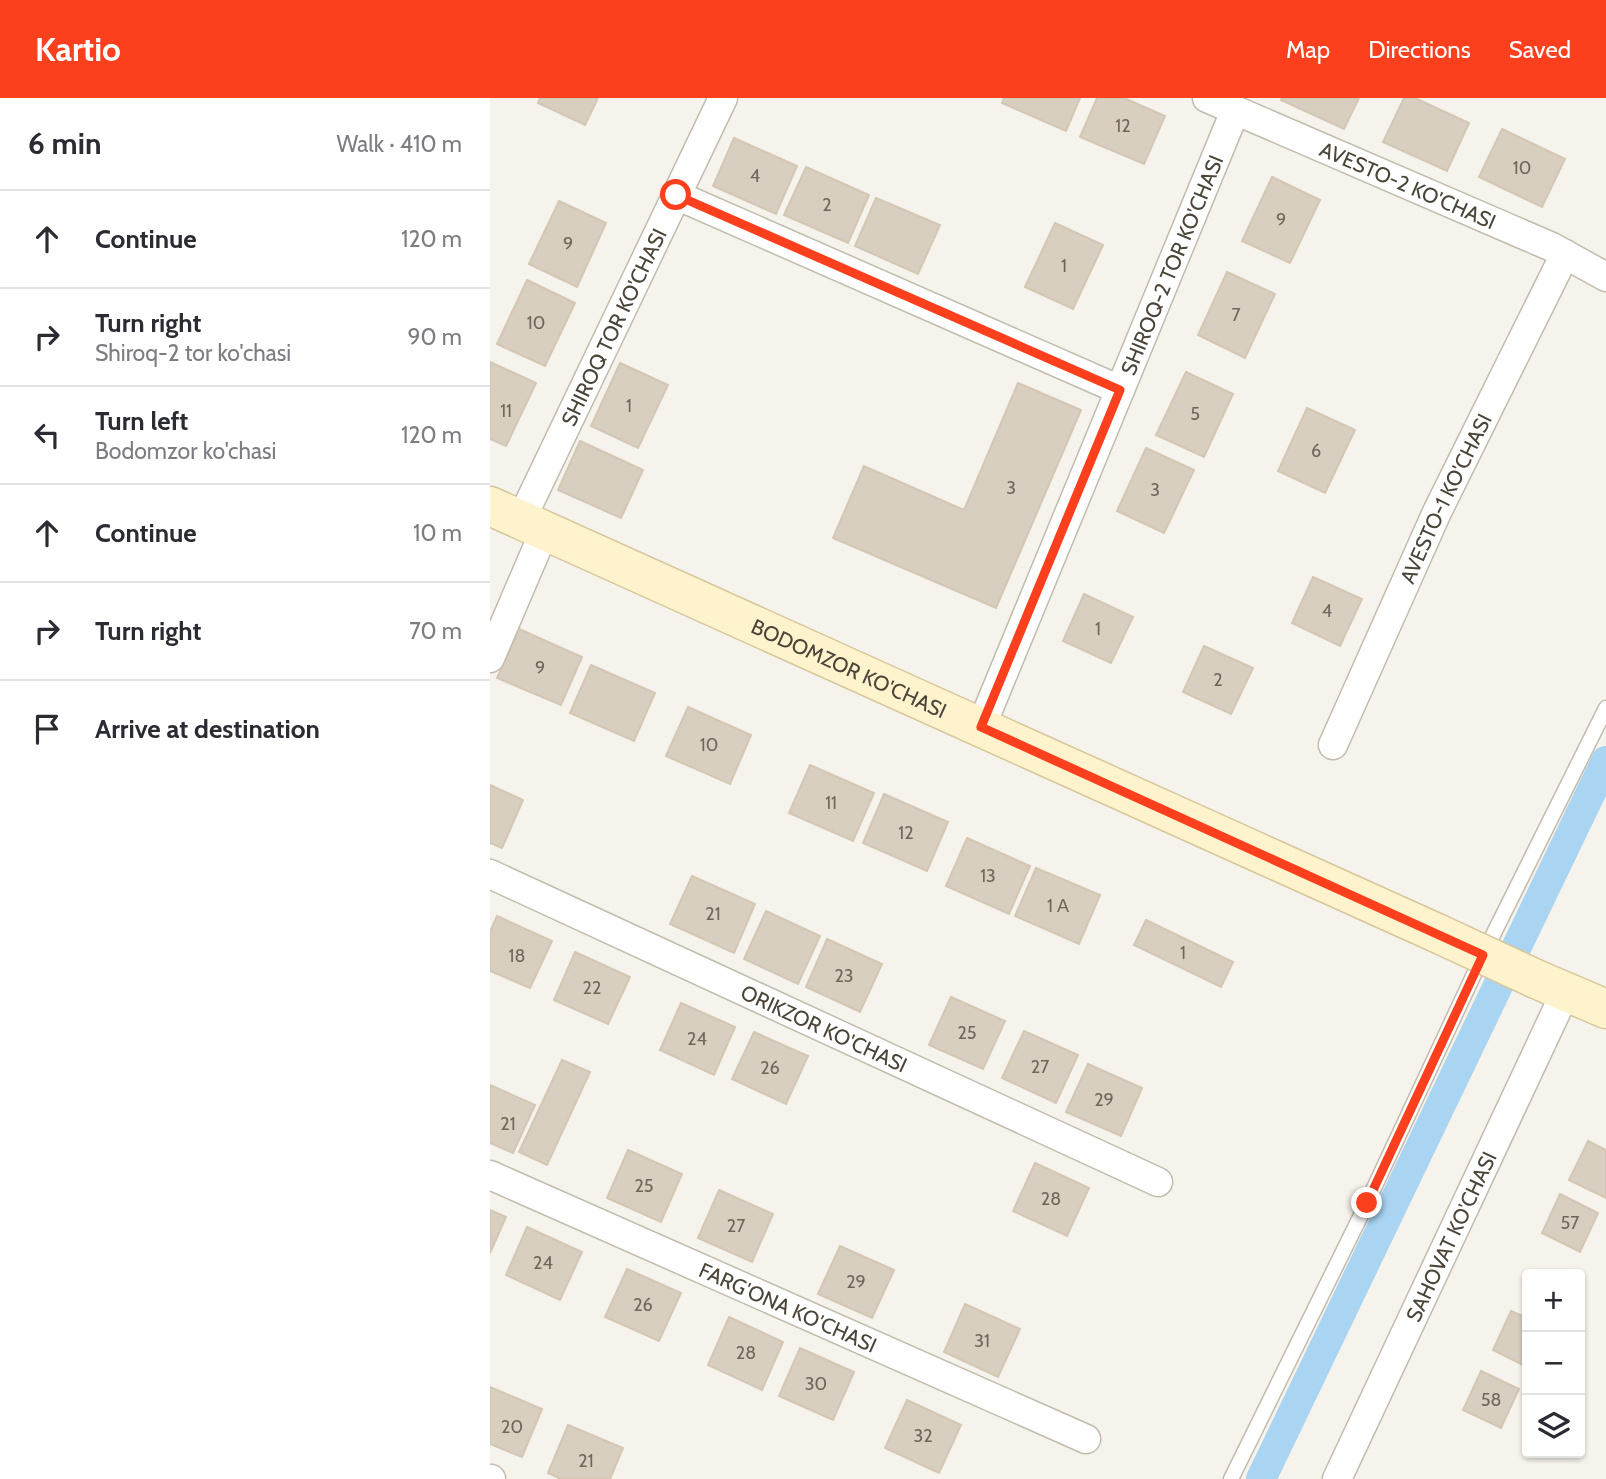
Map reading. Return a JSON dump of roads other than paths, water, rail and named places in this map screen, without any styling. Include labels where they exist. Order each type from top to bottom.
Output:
[{"type":"street","name":"SHIROQ TOR KO'CHASI","points":[[490,658],[518,519],[723,98]]},
{"type":"street","name":"AVESTO-2 KO'CHASI","points":[[1207,98],[1565,254],[1606,277]]},
{"type":"street","name":"SHIROQ-2 TOR KO'CHASI","points":[[981,727],[1235,111]]},
{"type":"street","points":[[676,195],[1120,390]]},
{"type":"street","name":"AVESTO-1 KO'CHASI","points":[[1333,745],[1437,512],[1565,254]]},
{"type":"street","name":"BODOMZOR KO'CHASI","points":[[518,519],[1551,986]]},
{"type":"street","name":"ORIKZOR KO'CHASI","points":[[490,874],[1158,1182]]},
{"type":"street","points":[[1551,986],[1606,1009]]},
{"type":"street","name":"SAHOVAT KO'CHASI","points":[[1337,1479],[1551,986]]},
{"type":"street","name":"FARG'ONA KO'CHASI","points":[[490,1175],[1086,1439]]},
{"type":"lane","points":[[1231,1479],[1367,1203],[1483,955],[1606,708]]},
{"type":"waterway","points":[[1261,1479],[1606,761]]}]
